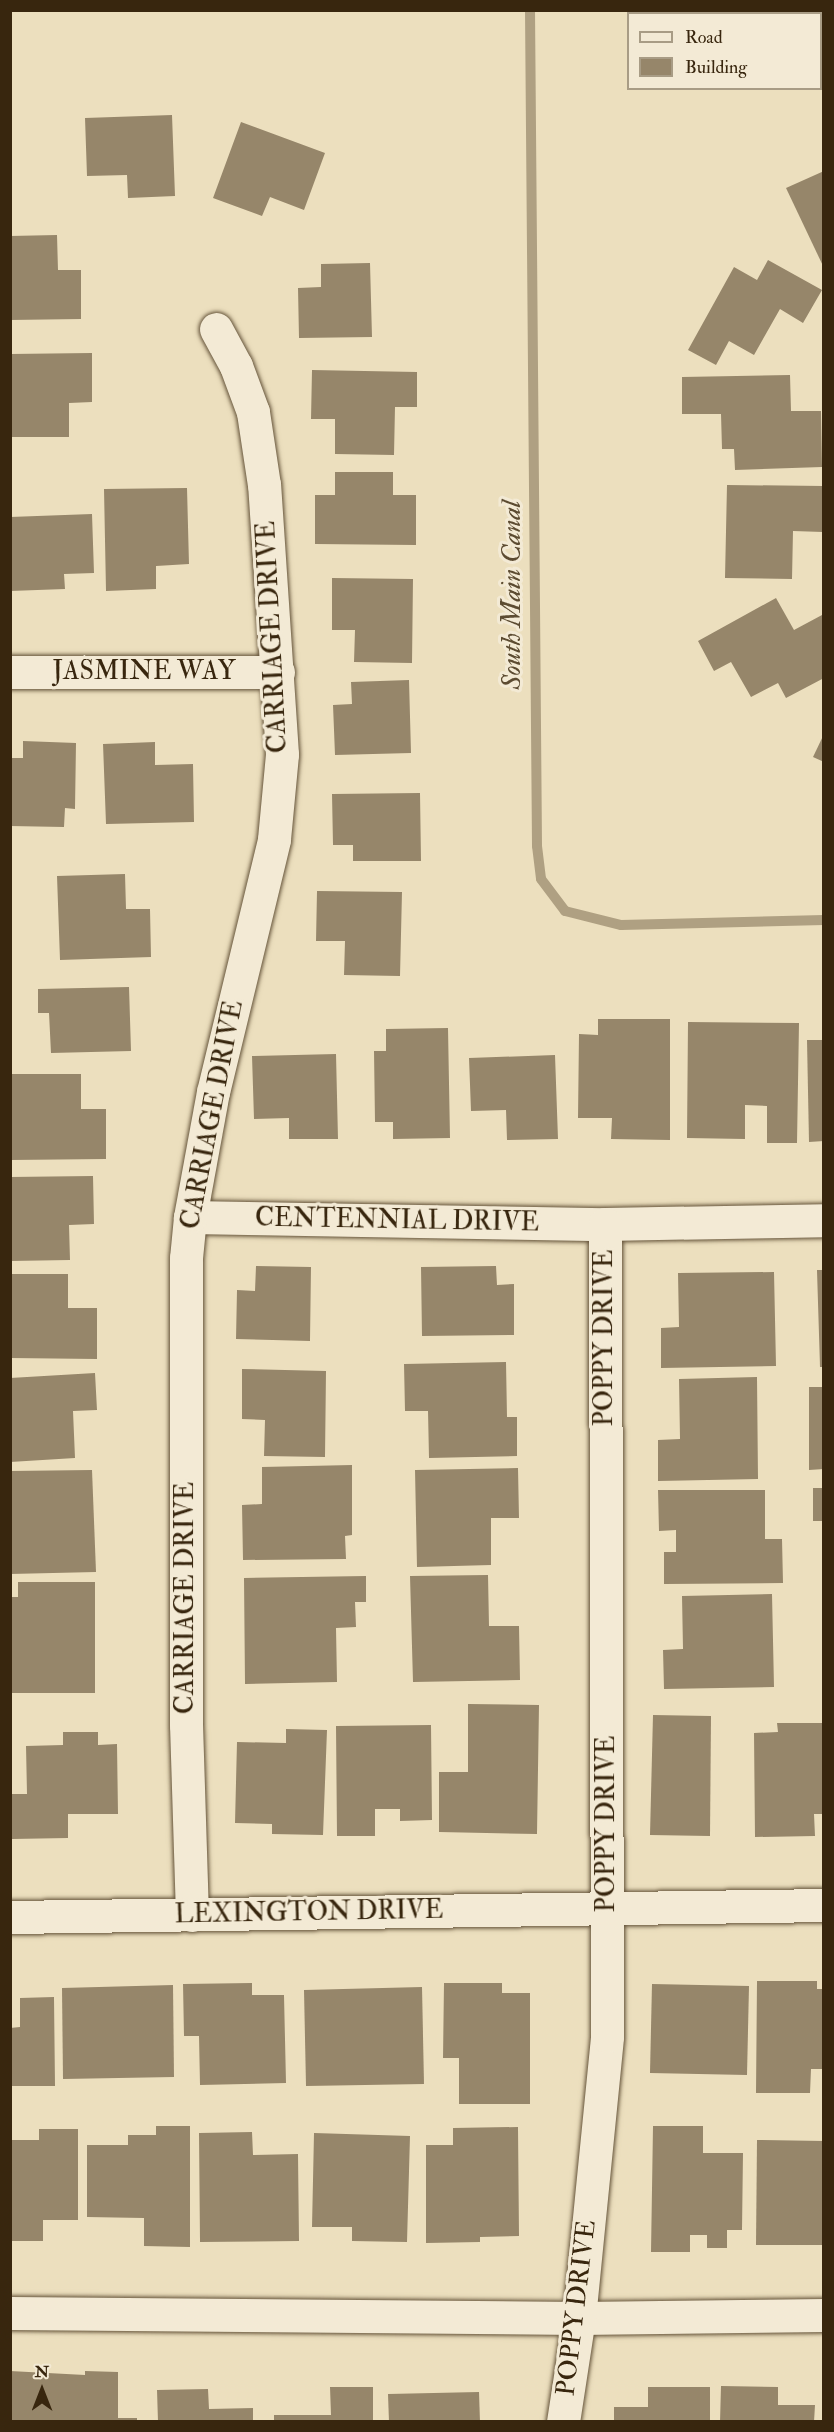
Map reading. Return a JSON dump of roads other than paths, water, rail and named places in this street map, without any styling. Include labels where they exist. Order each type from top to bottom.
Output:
[{"type":"street","name":"CARRIAGE DRIVE","points":[[192,1915],[186,1725],[186,1258],[190,1217],[213,1092],[274,839],[282,754],[264,485],[253,412],[237,366],[216,329]]},
{"type":"street","name":"JASMINE WAY","points":[[10,672],[278,672]]},
{"type":"street","name":"CENTENNIAL DRIVE","points":[[190,1217],[605,1224],[824,1220]]},
{"type":"street","name":"POPPY DRIVE","points":[[563,2421],[579,2318],[607,2036],[605,1224]]},
{"type":"street","name":"LEXINGTON DRIVE","points":[[10,1917],[824,1905]]},
{"type":"street","points":[[10,2313],[579,2318],[824,2315]]},
{"type":"waterway","name":"South Main Canal","points":[[530,10],[537,846],[541,879],[565,911],[621,925],[824,920]]}]
